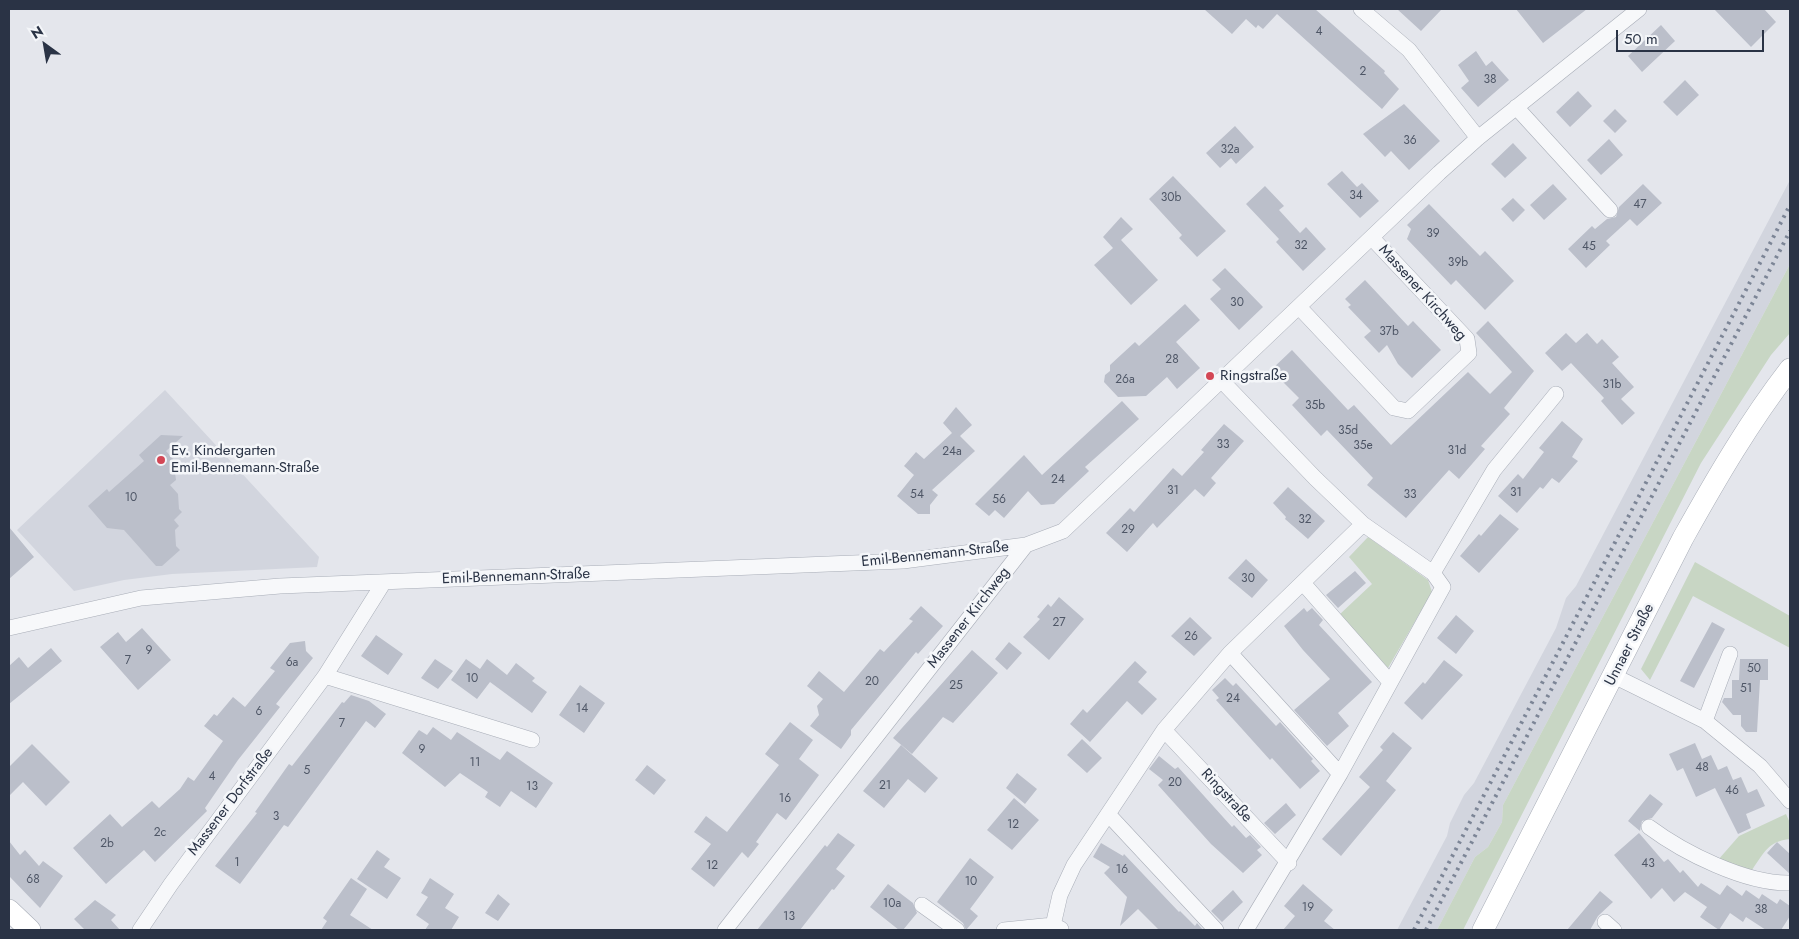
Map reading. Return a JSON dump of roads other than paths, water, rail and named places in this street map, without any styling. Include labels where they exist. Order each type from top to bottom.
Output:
[{"type":"main road","name":"Unnaer Straße","points":[[1483,930],[1683,538],[1718,475],[1761,408],[1790,369]]},
{"type":"main road","points":[[9,910],[30,930]]},
{"type":"street","points":[[1361,9],[1409,50],[1478,138]]},
{"type":"street","name":"Massener Kirchweg","points":[[725,930],[1026,545],[1063,531],[1478,138],[1639,9]]},
{"type":"street","points":[[1516,107],[1610,210]]},
{"type":"street","name":"Massener Kirchweg","points":[[1299,307],[1394,408],[1408,411],[1469,353],[1468,340],[1372,238]]},
{"type":"street","points":[[1221,380],[1363,524],[1433,573],[1442,587],[1340,774],[1246,930]]},
{"type":"street","points":[[1433,573],[1494,470],[1556,394]]},
{"type":"street","points":[[1004,930],[1056,928],[1060,895],[1074,865],[1164,730],[1230,654],[1363,524]]},
{"type":"street","name":"Emil-Bennemann-Straße","points":[[9,628],[141,598],[280,586],[903,561],[1026,545]]},
{"type":"street","name":"Massener Dorfstraße","points":[[140,930],[171,884],[325,676],[384,582]]},
{"type":"street","points":[[1302,583],[1390,682]]},
{"type":"street","points":[[1230,654],[1340,774]]},
{"type":"street","points":[[1705,721],[1730,654]]},
{"type":"street","points":[[325,676],[532,740]]},
{"type":"street","points":[[1614,676],[1705,721],[1760,766],[1790,801]]},
{"type":"street","name":"Ringstraße","points":[[1164,730],[1288,863]]},
{"type":"street","points":[[1108,814],[1216,930]]},
{"type":"street","points":[[1649,827],[1675,846],[1697,857],[1741,873],[1780,884],[1790,883]]},
{"type":"street","points":[[922,906],[957,930]]},
{"type":"railway","points":[[1414,930],[1790,205]]},
{"type":"railway","points":[[1426,930],[1790,231]]},
{"type":"place","name":"Ringstraße","points":[[1210,376]]},
{"type":"place","name":"Ev. Kindergarten Emil-Bennemann-Straße","points":[[161,460]]}]
